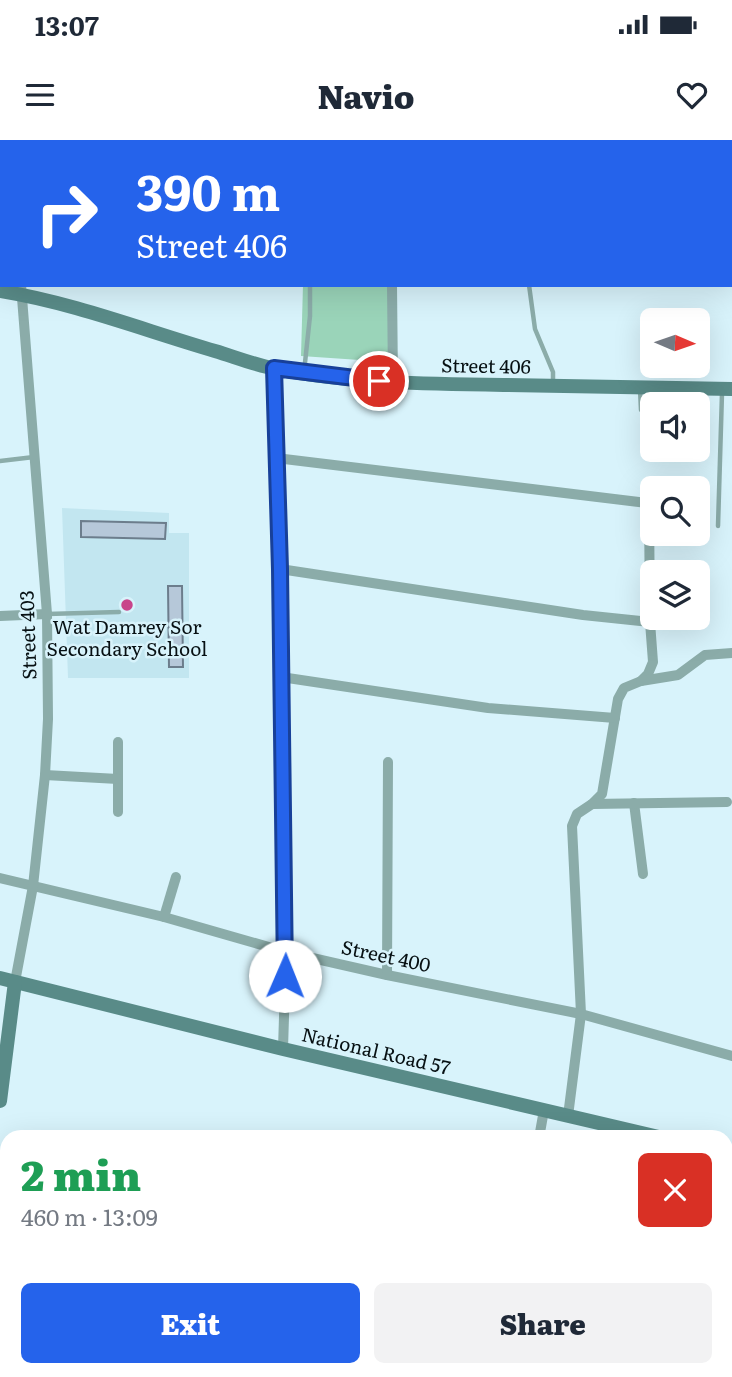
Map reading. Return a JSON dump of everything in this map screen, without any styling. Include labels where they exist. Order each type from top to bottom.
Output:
[{"type":"street","points":[[392,287],[393,382]]},
{"type":"street","name":"Street 406","points":[[0,291],[21,290],[186,343],[274,368],[304,373],[393,382],[727,389]]},
{"type":"street","name":"Street 403","points":[[15,982],[33,886],[48,719],[47,614],[21,290]]},
{"type":"street","points":[[274,368],[286,952],[283,1049]]},
{"type":"street","points":[[276,458],[647,503],[650,507],[650,560]]},
{"type":"street","points":[[280,569],[583,615],[640,621]]},
{"type":"street","points":[[0,616],[47,614]]},
{"type":"street","points":[[641,681],[648,674],[653,662],[651,630]]},
{"type":"street","points":[[568,1116],[581,1014],[572,826],[577,814],[593,804],[602,794],[618,699],[624,688],[641,681],[678,675],[705,655],[732,653]]},
{"type":"street","points":[[281,677],[488,708],[615,719]]},
{"type":"street","points":[[118,742],[118,812]]},
{"type":"street","points":[[387,975],[388,762]]},
{"type":"street","points":[[45,775],[118,779]]},
{"type":"street","points":[[593,804],[727,802]]},
{"type":"street","points":[[634,803],[643,874]]},
{"type":"street","points":[[164,916],[176,877]]},
{"type":"street","name":"Street 400","points":[[0,878],[164,916],[286,952],[581,1014],[732,1056]]},
{"type":"street","name":"National Road 57","points":[[0,978],[283,1049],[628,1130]]},
{"type":"street","points":[[0,1101],[15,982]]},
{"type":"street","points":[[540,1130],[544,1110]]},
{"type":"lane","points":[[304,373],[310,287]]},
{"type":"lane","points":[[529,287],[535,329],[552,372],[553,386]]},
{"type":"lane","points":[[640,387],[641,410],[647,412],[650,411],[659,388],[663,392]]},
{"type":"lane","points":[[687,392],[688,388]]},
{"type":"lane","points":[[718,526],[727,389]]},
{"type":"lane","points":[[0,461],[34,457]]},
{"type":"lane","points":[[47,614],[119,612]]},
{"type":"shaded area","name":"Wat Damrey Sor Secondary School","points":[[62,508],[169,513],[169,533],[189,533],[189,678],[68,678]]},
{"type":"green space","points":[[303,287],[389,287],[389,362],[301,356]]},
{"type":"building","points":[[81,521],[166,523],[165,539],[81,537]]},
{"type":"building","points":[[168,586],[182,586],[183,667],[169,667]]},
{"type":"place","name":"Wat Damrey Sor Secondary School","points":[[127,605]]},
{"type":"route","points":[[285,976],[280,569],[274,368],[379,381]]}]
